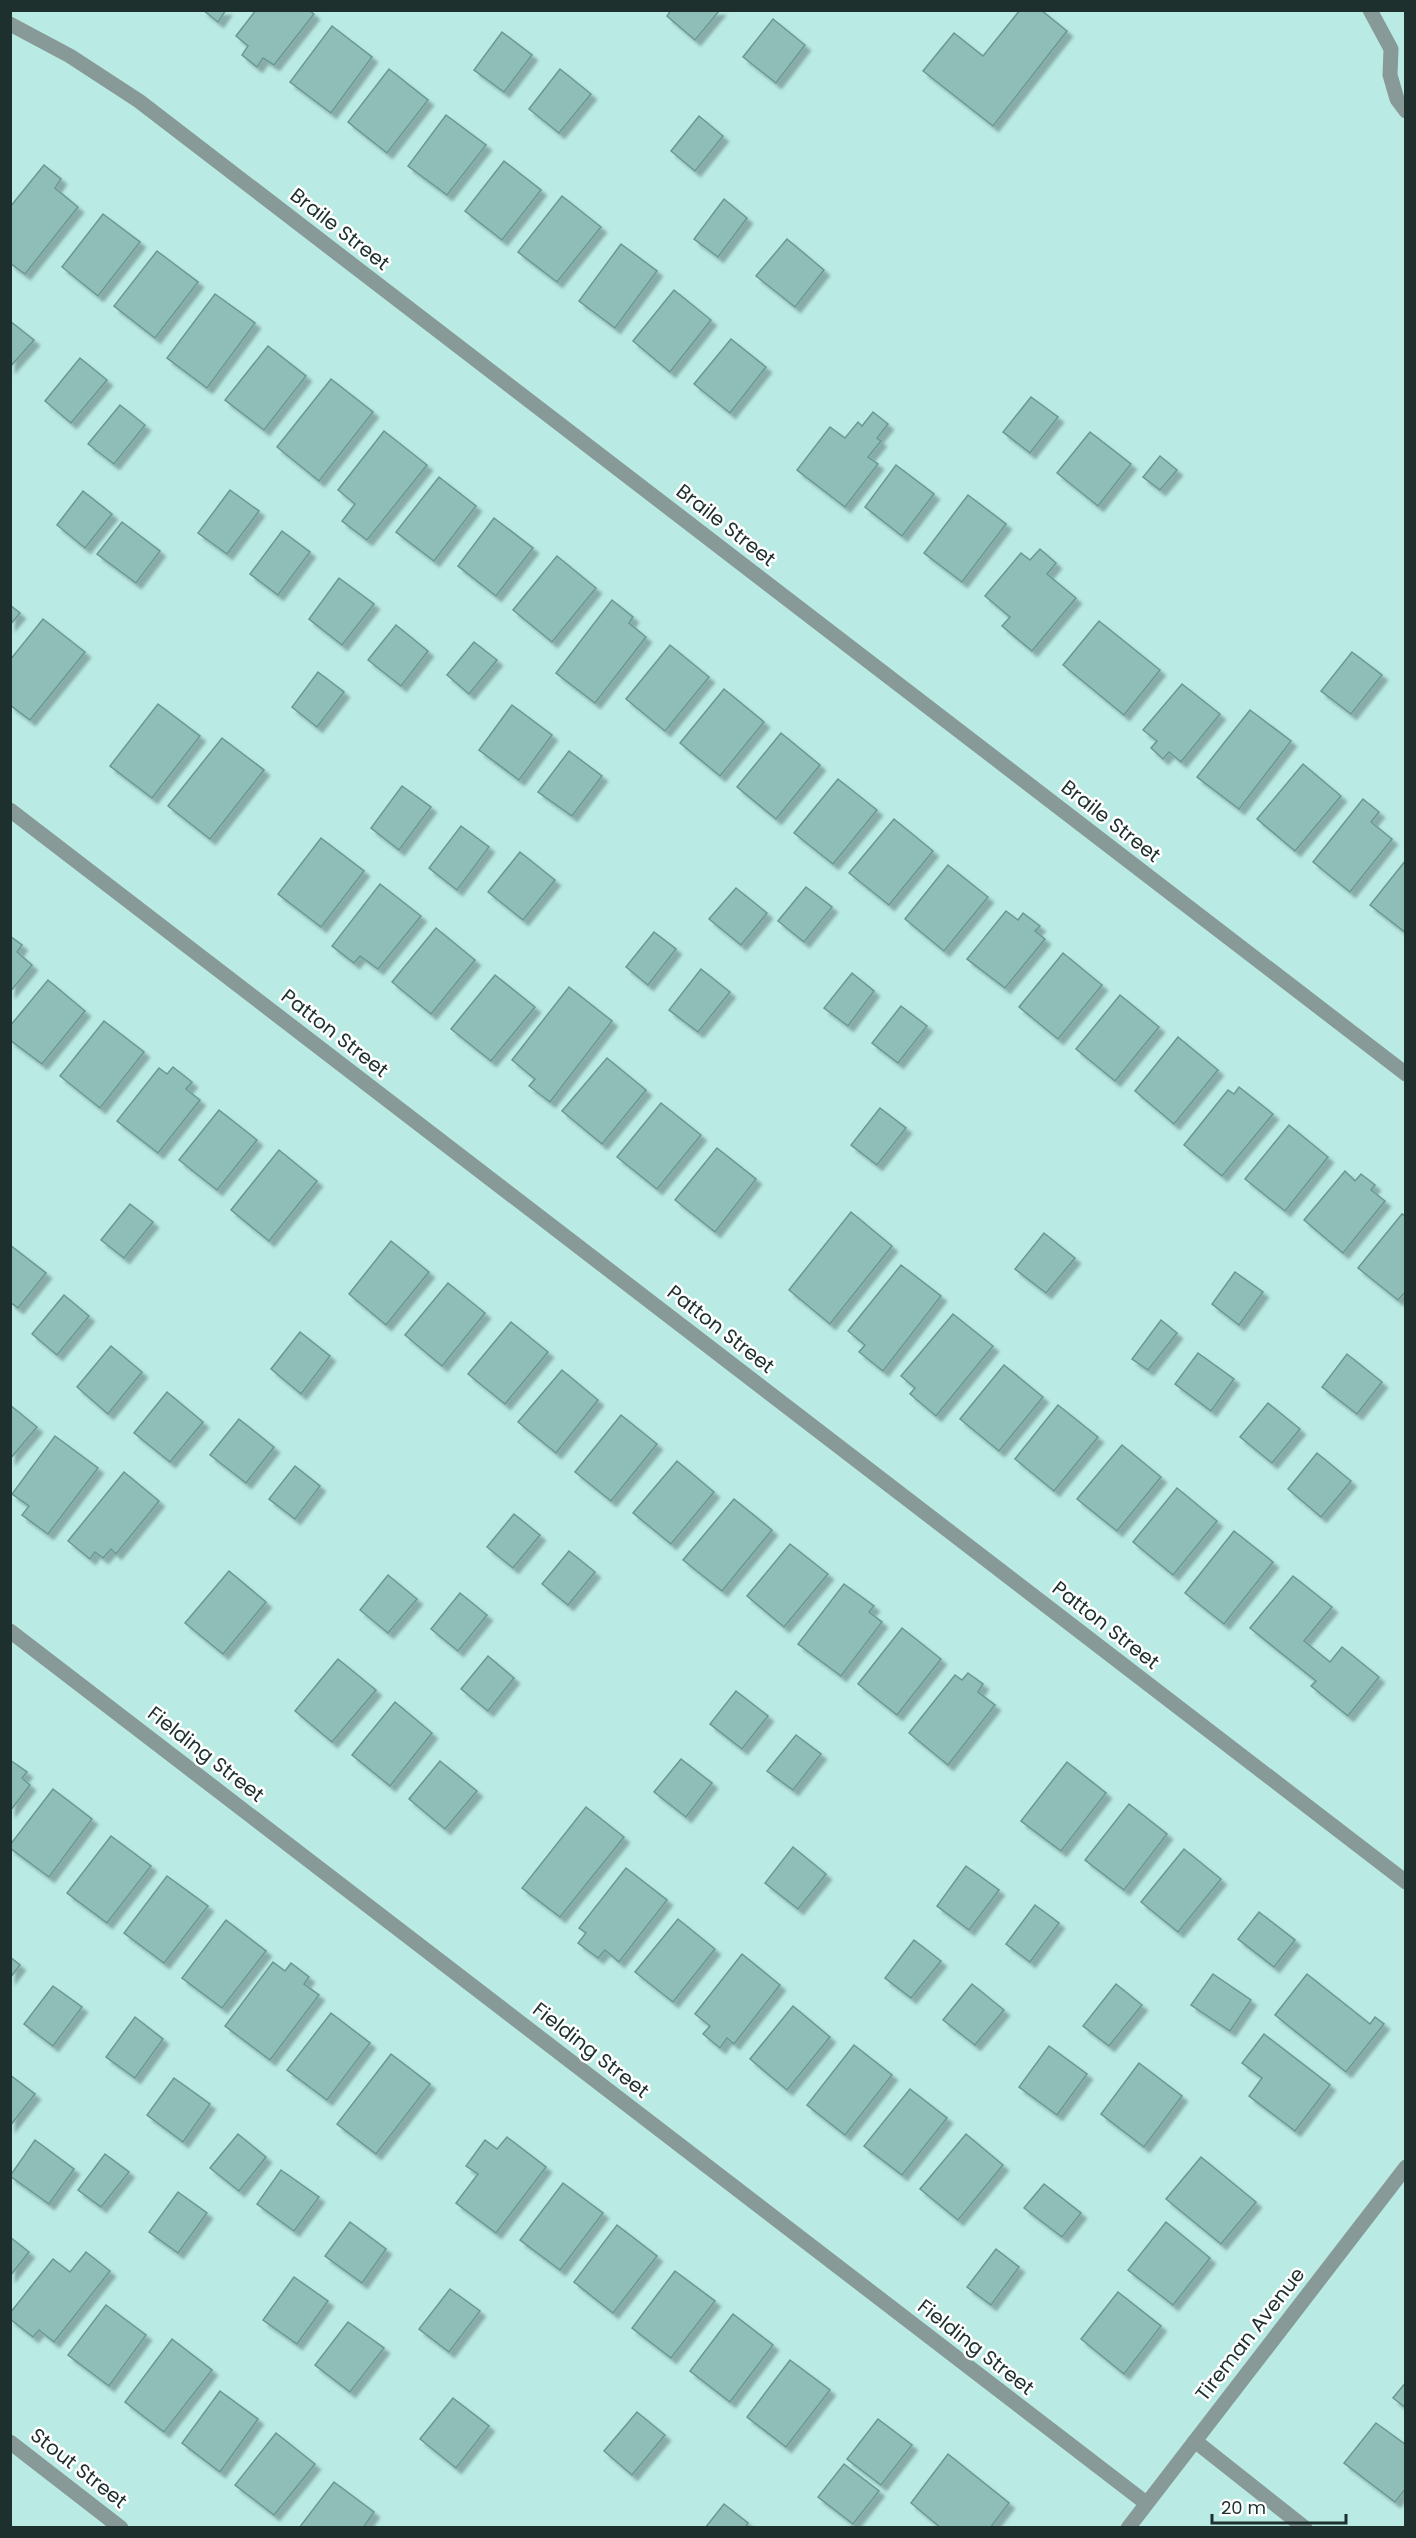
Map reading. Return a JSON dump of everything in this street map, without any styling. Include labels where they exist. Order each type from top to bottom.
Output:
[{"type":"street","points":[[1370,10],[1391,49],[1390,75],[1397,99],[1406,111]]},
{"type":"street","name":"Braile Street","points":[[10,24],[70,56],[139,101],[1406,1074]]},
{"type":"street","name":"Patton Street","points":[[10,810],[1406,1882]]},
{"type":"street","name":"Fielding Street","points":[[10,1630],[1146,2503]]},
{"type":"street","name":"Tireman Avenue","points":[[1128,2528],[1406,2167]]},
{"type":"street","points":[[1195,2440],[1305,2528]]},
{"type":"street","name":"Stout Street","points":[[10,2442],[121,2528]]},
{"type":"building","points":[[203,10],[226,10],[218,22]]},
{"type":"building","points":[[256,10],[309,10],[314,14],[274,65],[263,58],[257,67],[242,55],[248,46],[236,36]]},
{"type":"building","points":[[671,10],[720,10],[695,40],[667,16]]},
{"type":"building","points":[[1020,10],[1041,10],[1067,31],[993,126],[923,71],[954,33],[983,56]]},
{"type":"building","points":[[773,19],[805,45],[776,83],[743,57]]},
{"type":"building","points":[[332,26],[372,57],[331,113],[290,82]]},
{"type":"building","points":[[502,32],[532,55],[504,92],[474,70]]},
{"type":"building","points":[[389,69],[428,100],[387,153],[348,122]]},
{"type":"building","points":[[560,69],[591,94],[559,133],[529,109]]},
{"type":"building","points":[[446,115],[486,145],[447,195],[408,166]]},
{"type":"building","points":[[699,116],[723,136],[695,171],[671,151]]},
{"type":"building","points":[[504,161],[541,190],[502,240],[465,211]]},
{"type":"building","points":[[44,165],[61,179],[55,188],[78,207],[25,274],[10,263],[10,207]]},
{"type":"building","points":[[562,196],[601,227],[557,282],[518,252]]},
{"type":"building","points":[[724,199],[747,218],[718,257],[694,239]]},
{"type":"building","points":[[103,214],[140,242],[98,296],[62,267]]},
{"type":"building","points":[[787,239],[824,270],[795,307],[756,276]]},
{"type":"building","points":[[621,244],[657,271],[615,328],[579,301]]},
{"type":"building","points":[[157,251],[198,282],[155,338],[114,306]]},
{"type":"building","points":[[674,290],[711,320],[670,372],[633,341]]},
{"type":"building","points":[[215,294],[255,323],[207,388],[167,358]]},
{"type":"building","points":[[10,321],[34,340],[10,367]]},
{"type":"building","points":[[731,339],[766,367],[730,413],[694,384]]},
{"type":"building","points":[[268,346],[306,376],[264,430],[225,400]]},
{"type":"building","points":[[80,358],[107,380],[71,423],[45,401]]},
{"type":"building","points":[[331,379],[373,412],[319,481],[277,447]]},
{"type":"building","points":[[1031,397],[1058,417],[1030,453],[1003,432]]},
{"type":"building","points":[[120,405],[145,425],[114,464],[88,444]]},
{"type":"building","points":[[873,412],[888,424],[877,438],[881,441],[868,457],[878,464],[845,507],[797,470],[830,427],[845,438],[858,422],[862,426]]},
{"type":"building","points":[[384,431],[427,465],[367,540],[342,521],[355,504],[338,490]]},
{"type":"building","points":[[1090,432],[1131,464],[1098,506],[1057,473]]},
{"type":"building","points":[[1160,456],[1177,470],[1160,490],[1143,477]]},
{"type":"building","points":[[896,465],[934,494],[902,536],[865,507]]},
{"type":"building","points":[[439,477],[476,506],[434,561],[396,532]]},
{"type":"building","points":[[230,490],[259,511],[227,554],[198,533]]},
{"type":"building","points":[[83,491],[112,514],[85,548],[57,525]]},
{"type":"building","points":[[968,495],[1006,524],[962,582],[924,553]]},
{"type":"building","points":[[494,518],[533,548],[496,596],[458,566]]},
{"type":"building","points":[[122,522],[160,551],[136,583],[97,554]]},
{"type":"building","points":[[282,531],[310,552],[278,595],[250,574]]},
{"type":"building","points":[[1040,549],[1056,563],[1047,574],[1076,598],[1032,651],[1002,626],[1010,617],[985,596],[1021,553],[1030,560]]},
{"type":"building","points":[[557,556],[596,588],[552,642],[513,610]]},
{"type":"building","points":[[339,578],[374,604],[342,645],[309,619]]},
{"type":"building","points":[[612,600],[633,617],[629,623],[646,637],[595,703],[556,673]]},
{"type":"building","points":[[10,605],[20,613],[10,625]]},
{"type":"building","points":[[43,619],[85,652],[30,720],[10,705],[10,660]]},
{"type":"building","points":[[1099,621],[1160,670],[1124,715],[1063,665]]},
{"type":"building","points":[[396,625],[428,651],[401,686],[368,660]]},
{"type":"building","points":[[474,642],[497,660],[469,694],[447,675]]},
{"type":"building","points":[[670,645],[709,677],[665,731],[626,699]]},
{"type":"building","points":[[1352,652],[1382,675],[1351,714],[1321,691]]},
{"type":"building","points":[[318,672],[344,692],[317,727],[292,707]]},
{"type":"building","points":[[1182,684],[1220,714],[1181,762],[1169,752],[1163,759],[1151,748],[1157,741],[1143,730]]},
{"type":"building","points":[[724,689],[764,722],[720,776],[680,743]]},
{"type":"building","points":[[158,704],[200,736],[152,798],[110,766]]},
{"type":"building","points":[[512,705],[552,735],[519,780],[479,750]]},
{"type":"building","points":[[1250,710],[1291,741],[1239,809],[1197,777]]},
{"type":"building","points":[[781,733],[820,765],[776,819],[737,787]]},
{"type":"building","points":[[222,738],[264,770],[210,839],[168,806]]},
{"type":"building","points":[[569,751],[602,776],[572,816],[538,792]]},
{"type":"building","points":[[1303,764],[1341,796],[1295,851],[1257,819]]},
{"type":"building","points":[[838,779],[877,810],[833,864],[794,833]]},
{"type":"building","points":[[402,786],[431,807],[399,850],[371,828]]},
{"type":"building","points":[[1363,799],[1379,812],[1371,822],[1392,839],[1350,892],[1313,862]]},
{"type":"building","points":[[894,819],[933,851],[889,905],[849,873]]},
{"type":"building","points":[[461,826],[489,847],[457,890],[429,868]]},
{"type":"building","points":[[321,838],[364,871],[321,927],[278,894]]},
{"type":"building","points":[[520,852],[555,880],[523,920],[488,892]]},
{"type":"building","points":[[1406,860],[1406,933],[1370,905]]},
{"type":"building","points":[[948,865],[988,897],[944,951],[905,919]]},
{"type":"building","points":[[380,884],[421,916],[378,969],[360,956],[354,963],[332,946]]},
{"type":"building","points":[[806,887],[832,907],[804,942],[778,921]]},
{"type":"building","points":[[736,888],[767,913],[741,945],[709,919]]},
{"type":"building","points":[[1006,911],[1018,920],[1023,913],[1040,926],[1035,931],[1045,939],[1005,988],[967,959]]},
{"type":"building","points":[[436,928],[475,960],[431,1014],[392,982]]},
{"type":"building","points":[[654,932],[676,949],[648,985],[626,967]]},
{"type":"building","points":[[10,936],[22,945],[17,952],[32,965],[10,992]]},
{"type":"building","points":[[1063,953],[1102,985],[1058,1039],[1019,1007]]},
{"type":"building","points":[[701,969],[730,992],[698,1032],[669,1010]]},
{"type":"building","points":[[852,973],[874,991],[848,1026],[824,1008]]},
{"type":"building","points":[[495,975],[535,1007],[491,1061],[451,1029]]},
{"type":"building","points":[[48,980],[85,1011],[42,1064],[10,1040],[10,1026]]},
{"type":"building","points":[[569,987],[612,1021],[550,1102],[529,1086],[535,1079],[512,1060]]},
{"type":"building","points":[[1120,995],[1159,1027],[1115,1081],[1076,1049]]},
{"type":"building","points":[[901,1006],[927,1026],[898,1063],[872,1043]]},
{"type":"building","points":[[104,1021],[144,1052],[100,1108],[60,1076]]},
{"type":"building","points":[[1178,1037],[1218,1070],[1174,1124],[1135,1091]]},
{"type":"building","points":[[607,1058],[646,1090],[602,1144],[562,1111]]},
{"type":"building","points":[[173,1067],[192,1082],[186,1089],[200,1100],[158,1153],[117,1121],[159,1068],[167,1074]]},
{"type":"building","points":[[1239,1087],[1273,1114],[1222,1176],[1184,1145],[1228,1090],[1234,1094]]},
{"type":"building","points":[[661,1103],[701,1135],[657,1189],[617,1157]]},
{"type":"building","points":[[880,1108],[906,1128],[877,1165],[851,1145]]},
{"type":"building","points":[[219,1110],[257,1140],[217,1190],[179,1160]]},
{"type":"building","points":[[1289,1125],[1328,1157],[1285,1211],[1245,1179]]},
{"type":"building","points":[[717,1148],[756,1179],[715,1232],[675,1200]]},
{"type":"building","points":[[279,1150],[317,1181],[269,1241],[231,1210]]},
{"type":"building","points":[[1345,1171],[1355,1181],[1361,1174],[1375,1185],[1371,1190],[1385,1201],[1343,1253],[1304,1220]]},
{"type":"building","points":[[130,1204],[153,1222],[124,1258],[101,1240]]},
{"type":"building","points":[[851,1212],[892,1246],[830,1324],[789,1290]]},
{"type":"building","points":[[1402,1214],[1406,1216],[1406,1291],[1398,1300],[1358,1268]]},
{"type":"building","points":[[1044,1233],[1075,1258],[1046,1293],[1015,1269]]},
{"type":"building","points":[[391,1241],[429,1272],[386,1325],[349,1294]]},
{"type":"building","points":[[10,1245],[46,1273],[18,1308],[10,1302]]},
{"type":"building","points":[[901,1265],[941,1296],[883,1371],[859,1352],[865,1345],[848,1331]]},
{"type":"building","points":[[1235,1272],[1263,1292],[1239,1325],[1212,1304]]},
{"type":"building","points":[[448,1283],[485,1313],[442,1366],[405,1335]]},
{"type":"building","points":[[64,1295],[89,1316],[57,1355],[32,1334]]},
{"type":"building","points":[[953,1314],[993,1346],[936,1416],[910,1394],[915,1388],[901,1376]]},
{"type":"building","points":[[1161,1320],[1177,1333],[1148,1370],[1132,1359]]},
{"type":"building","points":[[511,1322],[548,1352],[505,1404],[468,1374]]},
{"type":"building","points":[[300,1332],[330,1356],[301,1394],[271,1369]]},
{"type":"building","points":[[111,1346],[142,1372],[108,1414],[77,1387]]},
{"type":"building","points":[[1198,1353],[1234,1379],[1211,1411],[1175,1384]]},
{"type":"building","points":[[1347,1354],[1382,1382],[1357,1414],[1322,1387]]},
{"type":"building","points":[[1004,1365],[1043,1397],[999,1451],[960,1419]]},
{"type":"building","points":[[562,1370],[598,1400],[556,1453],[518,1422]]},
{"type":"building","points":[[167,1392],[203,1422],[170,1462],[134,1433]]},
{"type":"building","points":[[1268,1403],[1300,1429],[1272,1463],[1240,1437]]},
{"type":"building","points":[[10,1405],[37,1427],[10,1459]]},
{"type":"building","points":[[1058,1405],[1098,1437],[1054,1491],[1015,1459]]},
{"type":"building","points":[[621,1415],[657,1444],[611,1501],[575,1472]]},
{"type":"building","points":[[239,1419],[274,1447],[246,1483],[210,1455]]},
{"type":"building","points":[[55,1436],[98,1468],[48,1534],[22,1515],[29,1506],[12,1494]]},
{"type":"building","points":[[1122,1445],[1161,1477],[1117,1531],[1077,1499]]},
{"type":"building","points":[[1317,1453],[1351,1481],[1321,1517],[1288,1489]]},
{"type":"building","points":[[677,1461],[714,1492],[671,1544],[633,1513]]},
{"type":"building","points":[[295,1466],[320,1486],[295,1519],[269,1499]]},
{"type":"building","points":[[124,1472],[159,1501],[116,1554],[111,1549],[103,1558],[95,1552],[90,1559],[68,1541]]},
{"type":"building","points":[[1177,1488],[1217,1521],[1173,1575],[1133,1542]]},
{"type":"building","points":[[734,1499],[772,1530],[722,1591],[683,1560]]},
{"type":"building","points":[[514,1514],[540,1535],[513,1568],[487,1547]]},
{"type":"building","points":[[1234,1531],[1273,1562],[1224,1624],[1185,1593]]},
{"type":"building","points":[[790,1544],[828,1574],[784,1627],[747,1596]]},
{"type":"building","points":[[569,1551],[595,1572],[568,1605],[542,1584]]},
{"type":"building","points":[[229,1571],[266,1602],[223,1654],[185,1623]]},
{"type":"building","points":[[388,1575],[417,1599],[388,1633],[360,1610]]},
{"type":"building","points":[[1293,1576],[1332,1607],[1304,1641],[1330,1662],[1342,1647],[1379,1677],[1348,1716],[1311,1686],[1316,1681],[1250,1628]]},
{"type":"building","points":[[844,1584],[874,1606],[869,1612],[882,1622],[841,1676],[798,1644]]},
{"type":"building","points":[[460,1593],[487,1615],[458,1651],[431,1629]]},
{"type":"building","points":[[902,1628],[941,1659],[897,1715],[858,1684]]},
{"type":"building","points":[[488,1656],[514,1678],[488,1711],[461,1689]]},
{"type":"building","points":[[338,1659],[376,1690],[332,1742],[295,1711]]},
{"type":"building","points":[[968,1673],[983,1684],[978,1692],[995,1705],[948,1765],[909,1733],[955,1675],[962,1680]]},
{"type":"building","points":[[736,1691],[768,1716],[742,1749],[710,1724]]},
{"type":"building","points":[[395,1702],[432,1733],[390,1786],[352,1755]]},
{"type":"building","points":[[796,1735],[821,1754],[793,1790],[767,1771]]},
{"type":"building","points":[[681,1759],[712,1783],[686,1817],[654,1792]]},
{"type":"building","points":[[10,1760],[27,1772],[22,1778],[30,1785],[10,1811]]},
{"type":"building","points":[[440,1761],[477,1791],[445,1829],[409,1799]]},
{"type":"building","points":[[1067,1762],[1106,1793],[1061,1851],[1021,1821]]},
{"type":"building","points":[[53,1789],[92,1819],[49,1877],[10,1848],[10,1845]]},
{"type":"building","points":[[1129,1804],[1167,1834],[1124,1890],[1085,1860]]},
{"type":"building","points":[[586,1807],[624,1837],[560,1917],[522,1888]]},
{"type":"building","points":[[111,1836],[151,1866],[107,1923],[67,1893]]},
{"type":"building","points":[[793,1847],[826,1874],[798,1909],[765,1883]]},
{"type":"building","points":[[1184,1849],[1221,1879],[1178,1932],[1141,1902]]},
{"type":"building","points":[[966,1866],[999,1890],[969,1930],[937,1906]]},
{"type":"building","points":[[626,1868],[667,1900],[619,1962],[605,1950],[598,1958],[578,1943],[586,1933],[579,1928]]},
{"type":"building","points":[[167,1876],[208,1906],[164,1963],[124,1933]]},
{"type":"building","points":[[1035,1905],[1059,1923],[1030,1962],[1006,1944]]},
{"type":"building","points":[[1259,1912],[1295,1940],[1274,1967],[1238,1939]]},
{"type":"building","points":[[678,1919],[715,1949],[673,2002],[635,1972]]},
{"type":"building","points":[[226,1920],[266,1951],[222,2008],[182,1978]]},
{"type":"building","points":[[914,1940],[941,1961],[911,1998],[885,1978]]},
{"type":"building","points":[[742,1954],[780,1985],[734,2044],[727,2038],[720,2048],[703,2034],[710,2026],[695,2014]]},
{"type":"building","points":[[10,1957],[20,1965],[10,1978]]},
{"type":"building","points":[[273,1962],[285,1971],[291,1963],[309,1977],[304,1984],[319,1995],[270,2060],[225,2026]]},
{"type":"building","points":[[1213,1974],[1251,2000],[1230,2031],[1191,2005]]},
{"type":"building","points":[[1307,1974],[1370,2024],[1375,2017],[1384,2024],[1346,2072],[1275,2015]]},
{"type":"building","points":[[972,1984],[1004,2010],[975,2045],[943,2020]]},
{"type":"building","points":[[1116,1984],[1142,2005],[1109,2046],[1083,2026]]},
{"type":"building","points":[[53,1986],[82,2007],[53,2046],[24,2024]]},
{"type":"building","points":[[793,2006],[830,2037],[787,2090],[750,2059]]},
{"type":"building","points":[[331,2013],[370,2043],[327,2100],[287,2070]]},
{"type":"building","points":[[135,2017],[163,2039],[135,2078],[106,2057]]},
{"type":"building","points":[[1264,2034],[1330,2085],[1295,2131],[1249,2096],[1262,2078],[1242,2063]]},
{"type":"building","points":[[854,2045],[892,2075],[845,2135],[807,2105]]},
{"type":"building","points":[[1049,2046],[1087,2074],[1057,2115],[1019,2087]]},
{"type":"building","points":[[391,2054],[430,2084],[376,2154],[337,2124]]},
{"type":"building","points":[[1139,2063],[1182,2096],[1144,2147],[1101,2114]]},
{"type":"building","points":[[10,2075],[35,2094],[10,2126]]},
{"type":"building","points":[[174,2078],[210,2104],[183,2142],[147,2115]]},
{"type":"building","points":[[910,2089],[947,2118],[902,2175],[864,2146]]},
{"type":"building","points":[[238,2134],[266,2157],[239,2191],[210,2168]]},
{"type":"building","points":[[966,2134],[1003,2165],[958,2220],[920,2189]]},
{"type":"building","points":[[507,2137],[546,2167],[496,2233],[456,2203],[478,2174],[466,2166],[485,2140],[497,2149]]},
{"type":"building","points":[[35,2140],[74,2169],[49,2204],[10,2176]]},
{"type":"building","points":[[105,2154],[129,2172],[101,2207],[78,2190]]},
{"type":"building","points":[[1201,2157],[1256,2202],[1221,2244],[1166,2199]]},
{"type":"building","points":[[281,2170],[319,2197],[294,2231],[257,2204]]},
{"type":"building","points":[[563,2183],[603,2213],[560,2270],[520,2240]]},
{"type":"building","points":[[1044,2184],[1081,2213],[1062,2237],[1024,2208]]},
{"type":"building","points":[[178,2192],[207,2213],[178,2253],[149,2232]]},
{"type":"building","points":[[350,2222],[386,2249],[362,2283],[325,2256]]},
{"type":"building","points":[[1166,2222],[1210,2258],[1173,2305],[1128,2270]]},
{"type":"building","points":[[617,2225],[657,2256],[613,2313],[574,2282]]},
{"type":"building","points":[[10,2237],[29,2252],[10,2276]]},
{"type":"building","points":[[996,2249],[1019,2267],[991,2305],[967,2287]]},
{"type":"building","points":[[86,2252],[110,2271],[54,2342],[39,2330],[33,2337],[10,2319],[10,2313],[53,2259],[70,2272]]},
{"type":"building","points":[[675,2271],[715,2301],[671,2358],[632,2328]]},
{"type":"building","points":[[294,2277],[328,2301],[297,2344],[263,2320]]},
{"type":"building","points":[[450,2289],[480,2311],[449,2352],[419,2329]]},
{"type":"building","points":[[1118,2292],[1161,2326],[1124,2374],[1081,2339]]},
{"type":"building","points":[[106,2305],[146,2335],[109,2386],[68,2355]]},
{"type":"building","points":[[733,2314],[773,2345],[730,2402],[690,2371]]},
{"type":"building","points":[[348,2322],[384,2348],[350,2392],[315,2365]]},
{"type":"building","points":[[172,2339],[212,2370],[164,2432],[125,2402]]},
{"type":"building","points":[[790,2360],[830,2390],[786,2447],[747,2417]]},
{"type":"building","points":[[1406,2382],[1406,2408],[1393,2398]]},
{"type":"building","points":[[220,2391],[258,2419],[220,2472],[182,2443]]},
{"type":"building","points":[[453,2398],[489,2426],[456,2468],[420,2439]]},
{"type":"building","points":[[637,2412],[665,2435],[632,2475],[604,2451]]},
{"type":"building","points":[[878,2419],[912,2445],[881,2485],[847,2459]]},
{"type":"building","points":[[1376,2423],[1406,2445],[1406,2488],[1395,2502],[1344,2463]]},
{"type":"building","points":[[276,2433],[315,2464],[274,2515],[235,2485]]},
{"type":"building","points":[[948,2454],[1009,2503],[990,2528],[941,2528],[911,2503]]},
{"type":"building","points":[[844,2464],[879,2491],[853,2524],[818,2497]]},
{"type":"building","points":[[334,2482],[374,2512],[363,2528],[299,2528]]},
{"type":"building","points":[[724,2504],[748,2523],[745,2528],[705,2528]]}]
